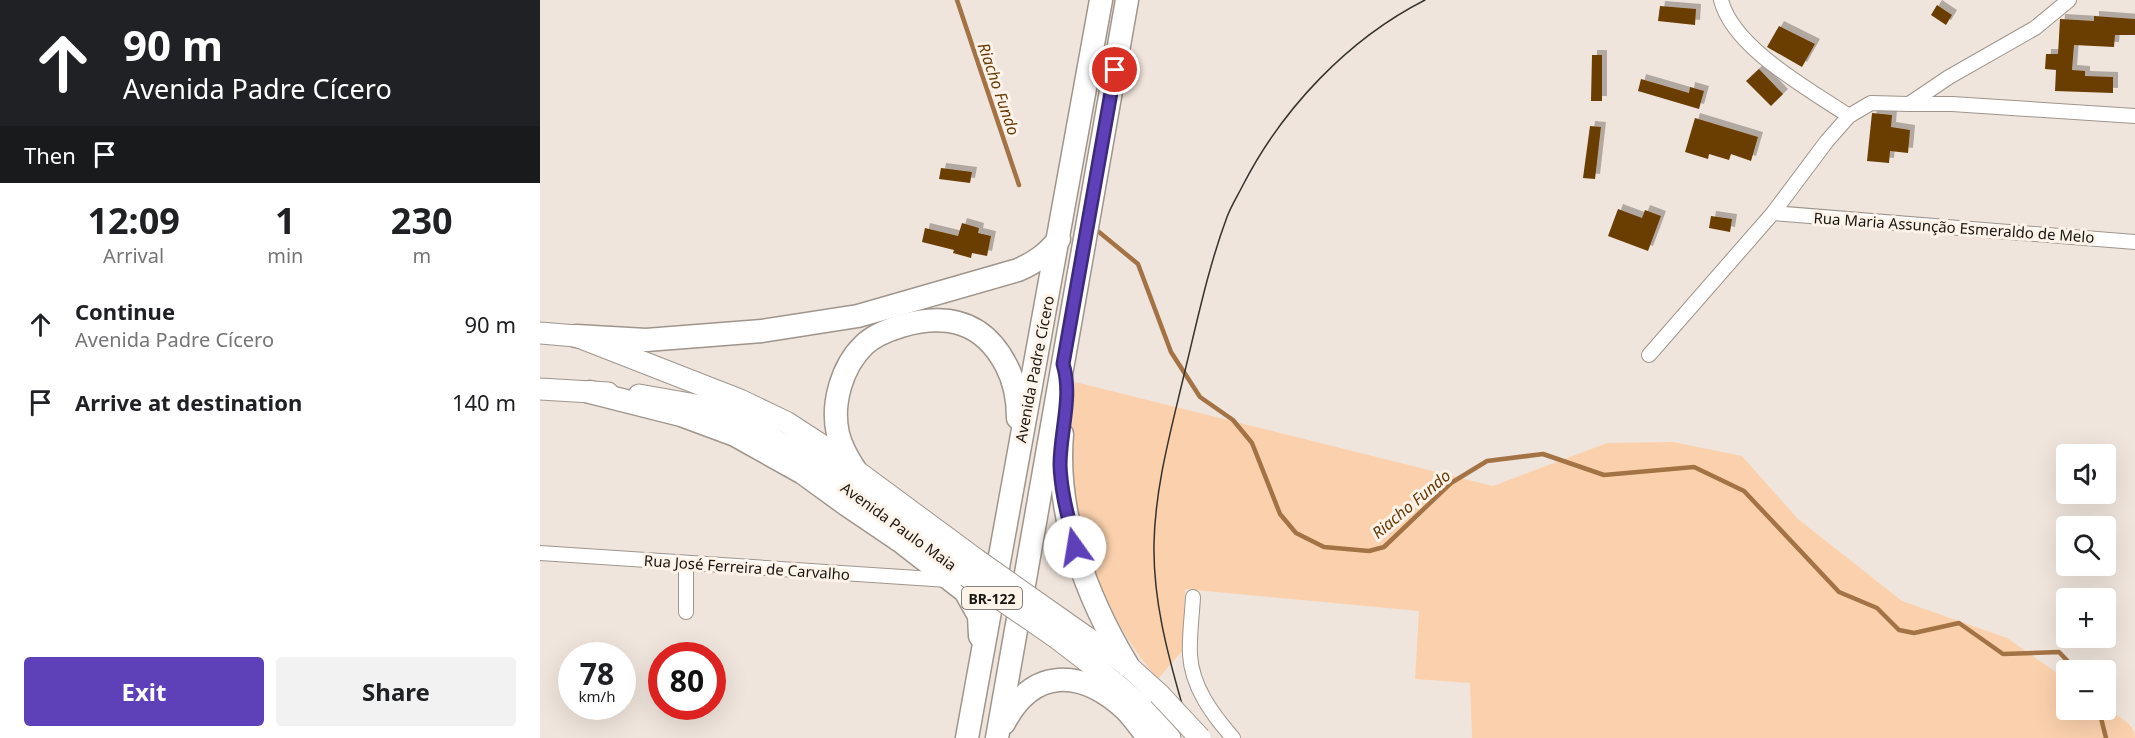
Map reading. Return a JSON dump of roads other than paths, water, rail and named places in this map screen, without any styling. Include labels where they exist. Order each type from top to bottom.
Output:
[{"type":"highway","name":"Avenida Padre Cícero","points":[[967,738],[1101,0]]},
{"type":"highway","name":"Avenida Padre Cícero","points":[[997,737],[1127,0]]},
{"type":"highway","points":[[576,336],[646,340],[762,331],[858,316],[1018,270],[1047,254],[1059,239]]},
{"type":"highway","points":[[856,471],[844,452],[835,412],[840,385],[851,361],[865,344],[887,330],[928,320],[947,320],[967,325],[987,338],[1001,356],[1012,377],[1018,413],[1017,458]]},
{"type":"highway","points":[[1063,364],[1068,384],[1061,436],[1060,467],[1066,506],[1075,547],[1095,604],[1109,635],[1128,666]]},
{"type":"highway","points":[[591,392],[681,415],[735,435],[803,473],[966,572],[965,591],[979,616],[982,658]]},
{"type":"highway","points":[[997,737],[1012,707],[1021,697],[1041,682],[1054,680],[1085,684],[1099,690],[1125,710],[1149,738]]},
{"type":"main road","points":[[540,333],[576,336],[741,400],[786,422],[856,471],[966,572],[1058,628],[1128,666],[1159,694],[1200,738]]},
{"type":"main road","name":"Avenida Paulo Maia","points":[[540,389],[638,395],[696,405],[721,413],[753,427],[808,459],[966,572]]},
{"type":"main road","points":[[1058,628],[1110,679],[1142,706],[1170,738]]},
{"type":"street","points":[[1721,0],[1726,16],[1732,25],[1761,55],[1849,116]]},
{"type":"street","points":[[1909,104],[1949,77],[2035,28],[2069,0]]},
{"type":"street","points":[[1649,355],[1773,213],[1827,141],[1849,116],[1870,103],[1952,104],[2135,116]]},
{"type":"street","name":"Rua Maria Assunção Esmeraldo de Melo","points":[[1773,213],[2135,242]]},
{"type":"street","name":"Rua José Ferreira de Carvalho","points":[[540,553],[686,563],[966,572]]},
{"type":"street","points":[[686,563],[686,612]]},
{"type":"street","points":[[1193,597],[1190,655],[1195,678],[1215,717],[1233,738]]},
{"type":"waterway","name":"Riacho Fundo","points":[[957,0],[1019,185]]},
{"type":"waterway","name":"Riacho Fundo","points":[[1099,232],[1138,264],[1171,352],[1200,397],[1233,420],[1252,443],[1280,514],[1296,533],[1324,547],[1369,551],[1384,547],[1451,483],[1487,461],[1543,454],[1604,475],[1694,467],[1744,491],[1839,592],[1877,608],[1899,630],[1914,633],[1959,623],[2003,654],[2059,652],[2067,660]]},
{"type":"waterway","name":"Riacho Fundo","points":[[2102,720],[2106,738]]},
{"type":"tram line","points":[[1182,704],[1158,605],[1154,565],[1155,523],[1169,438],[1203,295],[1220,236],[1230,209],[1259,157],[1297,103],[1344,56],[1370,35],[1425,0]]}]
